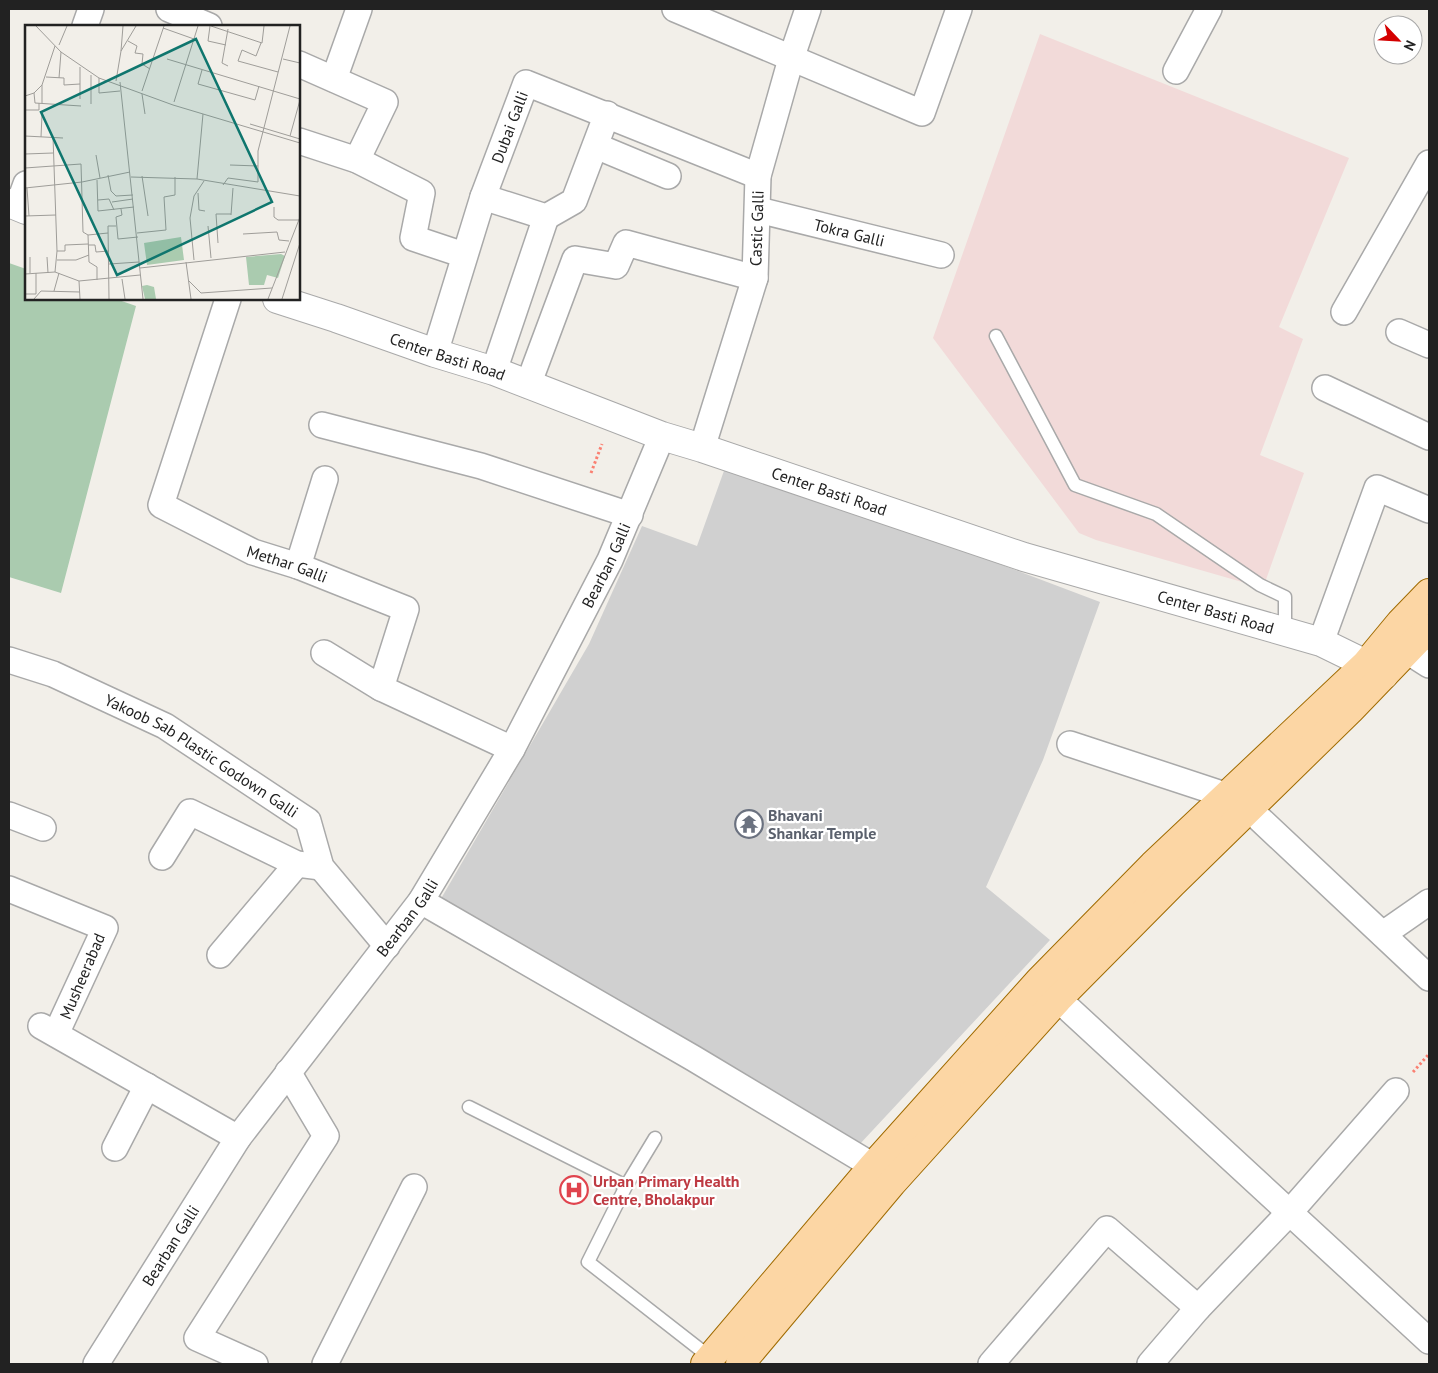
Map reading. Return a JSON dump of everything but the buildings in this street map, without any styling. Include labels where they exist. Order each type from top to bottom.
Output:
[{"type":"main road","points":[[740,1364],[892,1183],[1058,999],[1238,802],[1375,669],[1400,623],[1429,593]]},
{"type":"main road","points":[[1375,669],[1418,658],[1429,628]]},
{"type":"main road","points":[[708,1361],[873,1166],[1039,981],[1153,865],[1238,802]]},
{"type":"street","points":[[85,25],[91,9]]},
{"type":"street","points":[[168,9],[206,19]]},
{"type":"street","points":[[334,79],[359,9]]},
{"type":"street","points":[[675,9],[922,113],[959,9]]},
{"type":"street","name":"Castic Galli","points":[[702,448],[754,278],[758,176],[791,59],[808,9]]},
{"type":"street","points":[[1176,71],[1209,9]]},
{"type":"street","points":[[300,64],[385,102],[357,160]]},
{"type":"street","name":"Dubai Galli","points":[[435,353],[483,197],[526,83],[758,176]]},
{"type":"street","points":[[494,371],[546,216],[574,201],[607,114]]},
{"type":"street","points":[[300,141],[357,160],[422,193],[413,238],[464,255]]},
{"type":"street","points":[[596,146],[668,176]]},
{"type":"street","points":[[1344,312],[1429,163]]},
{"type":"street","points":[[483,197],[546,216]]},
{"type":"street","name":"Tokra Galli","points":[[758,210],[941,255]]},
{"type":"street","points":[[528,385],[575,258],[616,266],[626,243],[754,278]]},
{"type":"street","name":"Methar Galli","points":[[228,300],[161,505],[253,552],[298,566],[406,609],[381,688]]},
{"type":"street","name":"Center Basti Road","points":[[280,300],[435,353],[494,371],[662,436],[1024,557],[1321,642],[1375,669]]},
{"type":"street","points":[[1399,332],[1429,345]]},
{"type":"street","points":[[1325,388],[1429,437]]},
{"type":"street","points":[[322,425],[481,466],[630,515]]},
{"type":"street","name":"Bearban Galli","points":[[96,1364],[238,1138],[422,901],[512,749],[610,560],[662,436]]},
{"type":"street","points":[[298,566],[325,479]]},
{"type":"street","points":[[1321,642],[1377,488],[1429,510]]},
{"type":"street","points":[[324,653],[381,688],[512,749]]},
{"type":"street","name":"Yakoob Sab Plastic Godown Galli","points":[[9,660],[53,674],[165,726],[308,821],[309,866],[386,946]]},
{"type":"street","points":[[1070,744],[1238,802],[1429,978]]},
{"type":"street","points":[[162,857],[190,812],[309,866],[220,955]]},
{"type":"street","points":[[9,816],[43,828]]},
{"type":"street","name":"Musheerabad","points":[[9,889],[105,928],[49,1030],[147,1086]]},
{"type":"street","points":[[422,901],[684,1053],[873,1166]]},
{"type":"street","points":[[1383,934],[1429,902]]},
{"type":"street","points":[[1058,999],[1429,1341]]},
{"type":"street","points":[[254,1364],[197,1338],[326,1136],[288,1072]]},
{"type":"street","points":[[115,1148],[147,1086],[238,1138]]},
{"type":"street","points":[[1150,1364],[1198,1308],[1290,1212],[1396,1091]]},
{"type":"street","points":[[325,1364],[414,1187]]},
{"type":"street","points":[[991,1364],[1107,1229],[1198,1308]]},
{"type":"lane","points":[[996,336],[1075,485],[1156,514],[1260,585],[1284,597],[1284,631]]},
{"type":"lane","points":[[468,1107],[626,1186]]},
{"type":"lane","points":[[655,1138],[626,1186],[588,1262],[708,1361]]},
{"type":"path","points":[[583,499],[611,417]]},
{"type":"shaded area","points":[[1040,34],[1349,158],[1279,327],[1303,339],[1260,455],[1304,473],[1263,588],[1096,540],[1079,533],[933,338]]},
{"type":"shaded area","name":"Bhavani Shankar Temple","points":[[725,468],[888,522],[1100,602],[1043,760],[986,887],[1050,940],[845,1160],[428,921],[589,644],[642,526],[697,546]]},
{"type":"green space","points":[[9,263],[25,269],[25,300],[119,300],[136,306],[61,593],[9,577]]},
{"type":"place","name":"Bhavani Shankar Temple","points":[[749,824]]},
{"type":"place","name":"Urban Primary Health Centre, Bholakpur","points":[[574,1190]]}]
